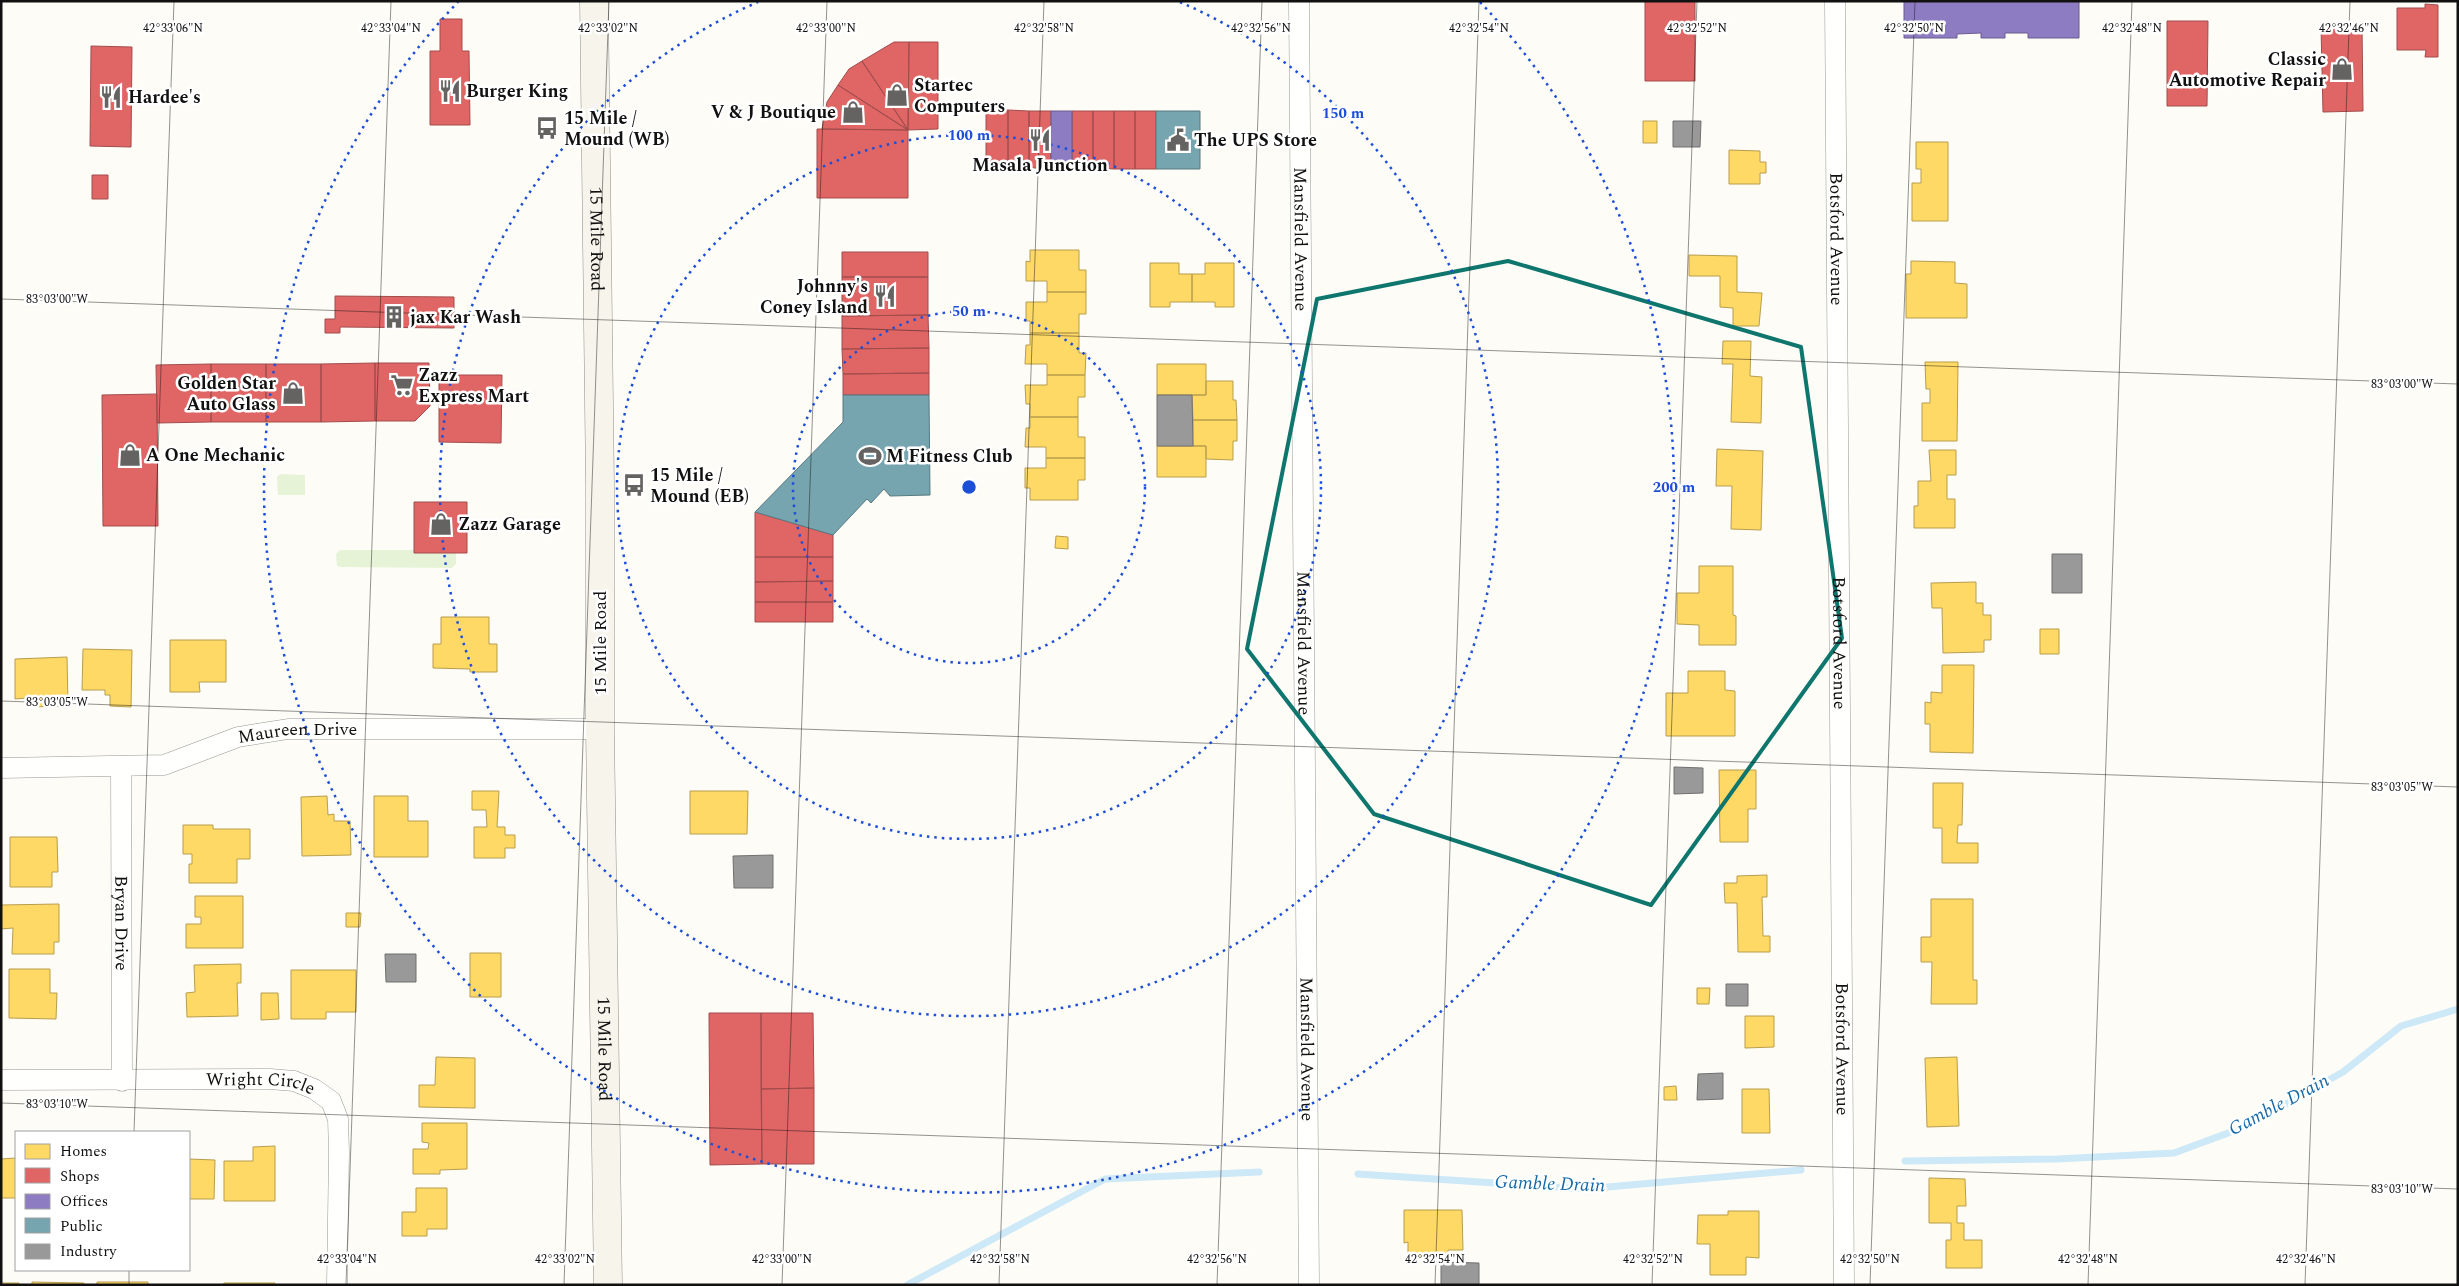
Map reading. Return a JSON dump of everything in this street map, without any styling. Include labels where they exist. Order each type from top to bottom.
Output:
[{"type":"main road","name":"15 Mile Road","points":[[594,1],[600,485],[600,729],[608,1285]]},
{"type":"street","name":"Mansfield Avenue","points":[[1299,1],[1309,1285]]},
{"type":"street","name":"Botsford Avenue","points":[[1835,1],[1844,1285]]},
{"type":"street","name":"Maureen Drive","points":[[1,768],[164,765],[238,737],[274,730],[600,729]]},
{"type":"street","name":"Bryan Drive","points":[[120,766],[122,1081]]},
{"type":"street","name":"Wright Circle","points":[[1,1080],[294,1081],[314,1089],[331,1101],[338,1119],[337,1285]]},
{"type":"highlighted area","points":[[1508,261],[1801,347],[1842,638],[1651,905],[1374,814],[1247,649],[1317,299]]},
{"type":"green space","points":[[280,474],[305,475],[305,495],[278,495],[277,477]]},
{"type":"green space","points":[[340,550],[414,550],[414,553],[456,553],[456,564],[452,568],[341,567],[337,566],[336,554]]},
{"type":"building: Homes","points":[[1643,121],[1657,121],[1657,143],[1643,143]]},
{"type":"building: Homes","points":[[1916,142],[1948,142],[1948,221],[1912,221],[1912,183],[1921,183],[1921,169],[1916,169]]},
{"type":"building: Homes","points":[[1729,150],[1760,151],[1760,162],[1766,162],[1766,173],[1760,173],[1760,184],[1729,184]]},
{"type":"building: Homes","points":[[1030,250],[1079,250],[1079,270],[1086,270],[1086,292],[1047,292],[1047,281],[1026,281],[1026,261],[1030,262]]},
{"type":"building: Homes","points":[[1689,255],[1737,256],[1737,292],[1762,293],[1759,326],[1733,326],[1733,308],[1720,307],[1720,276],[1689,276]]},
{"type":"building: Homes","points":[[1911,261],[1955,262],[1955,283],[1967,284],[1967,318],[1906,318],[1906,274],[1911,274]]},
{"type":"building: Homes","points":[[1150,263],[1179,263],[1179,274],[1192,274],[1192,302],[1170,302],[1170,307],[1150,307]]},
{"type":"building: Homes","points":[[1205,263],[1234,263],[1234,307],[1215,307],[1215,302],[1192,302],[1192,274],[1205,274]]},
{"type":"building: Homes","points":[[1047,292],[1086,292],[1086,314],[1079,314],[1079,333],[1030,333],[1030,321],[1026,321],[1026,302],[1047,302]]},
{"type":"building: Homes","points":[[1030,333],[1079,333],[1079,353],[1086,353],[1085,375],[1047,375],[1047,364],[1025,364],[1026,345],[1030,345]]},
{"type":"building: Homes","points":[[1723,341],[1751,341],[1750,376],[1762,377],[1761,423],[1731,422],[1733,364],[1722,364]]},
{"type":"building: Homes","points":[[1925,362],[1958,362],[1957,441],[1922,441],[1922,403],[1930,403],[1930,389],[1926,389]]},
{"type":"building: Homes","points":[[1157,364],[1206,364],[1206,395],[1157,395]]},
{"type":"building: Homes","points":[[1047,375],[1085,375],[1085,397],[1078,397],[1078,417],[1030,417],[1030,404],[1026,404],[1025,385],[1047,385]]},
{"type":"building: Homes","points":[[1206,381],[1233,381],[1233,400],[1236,400],[1237,420],[1193,420],[1192,395],[1206,395]]},
{"type":"building: Homes","points":[[1030,417],[1078,417],[1078,437],[1085,437],[1085,458],[1046,458],[1046,447],[1025,447],[1026,428],[1030,428]]},
{"type":"building: Homes","points":[[1193,420],[1237,420],[1237,441],[1233,441],[1233,460],[1206,459],[1206,446],[1193,446]]},
{"type":"building: Homes","points":[[1157,446],[1206,446],[1206,477],[1157,477]]},
{"type":"building: Homes","points":[[1717,449],[1763,451],[1761,530],[1731,529],[1732,486],[1716,486]]},
{"type":"building: Homes","points":[[1929,450],[1956,450],[1956,475],[1947,475],[1947,499],[1955,499],[1955,528],[1914,528],[1914,506],[1918,506],[1918,481],[1931,481]]},
{"type":"building: Homes","points":[[1046,458],[1085,458],[1085,480],[1078,480],[1078,500],[1030,500],[1030,488],[1025,488],[1025,468],[1046,468]]},
{"type":"building: Homes","points":[[1056,536],[1068,537],[1068,549],[1055,548]]},
{"type":"building: Homes","points":[[1699,566],[1733,566],[1733,615],[1736,616],[1736,645],[1699,645],[1699,625],[1677,624],[1677,593],[1699,593]]},
{"type":"building: Homes","points":[[1976,582],[1976,603],[1983,603],[1983,615],[1991,615],[1991,640],[1984,640],[1984,652],[1943,653],[1942,608],[1932,608],[1931,583]]},
{"type":"building: Homes","points":[[441,617],[489,617],[489,644],[497,644],[497,672],[470,672],[470,669],[433,668],[433,644],[441,644]]},
{"type":"building: Homes","points":[[2040,629],[2059,629],[2059,654],[2040,654]]},
{"type":"building: Homes","points":[[170,640],[226,640],[226,682],[199,682],[200,692],[170,692]]},
{"type":"building: Homes","points":[[83,649],[132,650],[131,707],[110,706],[110,695],[105,695],[105,690],[82,690]]},
{"type":"building: Homes","points":[[67,657],[68,706],[27,707],[27,698],[15,699],[15,659]]},
{"type":"building: Homes","points":[[1942,665],[1974,665],[1973,753],[1930,752],[1930,724],[1925,724],[1925,702],[1931,703],[1931,692],[1942,693]]},
{"type":"building: Homes","points":[[1688,671],[1725,671],[1725,690],[1735,691],[1735,736],[1666,736],[1666,693],[1688,693]]},
{"type":"building: Homes","points":[[1719,770],[1756,770],[1756,809],[1748,809],[1748,842],[1720,842]]},
{"type":"building: Homes","points":[[1933,783],[1963,783],[1962,825],[1958,825],[1957,843],[1978,843],[1978,863],[1942,863],[1942,828],[1933,828]]},
{"type":"building: Homes","points":[[472,791],[499,791],[497,827],[505,827],[505,835],[515,835],[515,848],[505,848],[505,858],[474,858],[474,827],[487,827],[486,810],[472,810]]},
{"type":"building: Homes","points":[[690,791],[748,791],[747,834],[690,834]]},
{"type":"building: Homes","points":[[327,796],[328,815],[334,814],[334,821],[350,821],[351,855],[302,856],[301,797]]},
{"type":"building: Homes","points":[[374,796],[408,796],[408,821],[428,821],[428,857],[374,857]]},
{"type":"building: Homes","points":[[183,825],[213,825],[213,829],[250,829],[250,859],[237,859],[237,883],[189,883],[189,864],[192,864],[192,854],[183,854]]},
{"type":"building: Homes","points":[[10,837],[57,837],[58,872],[52,872],[52,887],[10,887]]},
{"type":"building: Homes","points":[[1767,875],[1767,897],[1762,897],[1763,936],[1770,936],[1770,952],[1738,952],[1737,903],[1725,903],[1724,883],[1737,883],[1737,876]]},
{"type":"building: Homes","points":[[195,896],[243,896],[243,948],[186,948],[186,924],[201,924],[201,917],[195,917]]},
{"type":"building: Homes","points":[[1931,899],[1973,899],[1973,980],[1977,980],[1977,1004],[1931,1004],[1932,962],[1921,962],[1921,937],[1931,937]]},
{"type":"building: Homes","points":[[59,904],[59,942],[54,942],[54,954],[12,954],[13,928],[1,929],[1,905]]},
{"type":"building: Homes","points":[[346,913],[361,913],[360,927],[346,927]]},
{"type":"building: Homes","points":[[470,953],[501,953],[501,997],[470,997]]},
{"type":"building: Homes","points":[[241,964],[241,983],[237,983],[238,1016],[187,1017],[186,993],[195,992],[194,965]]},
{"type":"building: Homes","points":[[9,969],[50,969],[50,993],[57,993],[56,1019],[9,1018]]},
{"type":"building: Homes","points":[[291,970],[356,970],[356,1012],[326,1012],[326,1019],[291,1019]]},
{"type":"building: Homes","points":[[1697,988],[1710,988],[1709,1004],[1697,1004]]},
{"type":"building: Homes","points":[[261,993],[278,993],[279,1019],[261,1020]]},
{"type":"building: Homes","points":[[1745,1016],[1774,1016],[1774,1047],[1745,1048]]},
{"type":"building: Homes","points":[[436,1057],[475,1058],[475,1108],[419,1107],[419,1085],[435,1085]]},
{"type":"building: Homes","points":[[1957,1057],[1959,1126],[1927,1127],[1925,1058]]},
{"type":"building: Homes","points":[[1676,1086],[1677,1100],[1664,1100],[1664,1087]]},
{"type":"building: Homes","points":[[1742,1089],[1769,1089],[1770,1133],[1742,1133]]},
{"type":"building: Homes","points":[[422,1123],[467,1123],[467,1169],[440,1170],[440,1174],[413,1174],[413,1149],[428,1149],[429,1143],[422,1142]]},
{"type":"building: Homes","points":[[275,1146],[275,1201],[224,1201],[224,1161],[253,1161],[253,1147]]},
{"type":"building: Homes","points":[[15,1158],[15,1198],[1,1198],[1,1159]]},
{"type":"building: Homes","points":[[190,1159],[215,1160],[214,1199],[190,1199]]},
{"type":"building: Homes","points":[[1929,1178],[1965,1179],[1966,1206],[1957,1206],[1957,1223],[1964,1223],[1964,1240],[1982,1240],[1982,1268],[1946,1268],[1946,1240],[1951,1240],[1951,1223],[1929,1223]]},
{"type":"building: Homes","points":[[416,1188],[447,1188],[447,1229],[427,1229],[427,1236],[402,1236],[402,1212],[416,1212]]},
{"type":"building: Homes","points":[[1404,1210],[1462,1210],[1463,1250],[1448,1250],[1448,1258],[1408,1258],[1408,1242],[1404,1243]]},
{"type":"building: Homes","points":[[1728,1211],[1759,1211],[1759,1258],[1746,1257],[1746,1275],[1710,1275],[1710,1244],[1697,1244],[1698,1215],[1728,1215]]},
{"type":"building: Homes","points":[[32,1282],[84,1283],[84,1285],[32,1285]]},
{"type":"building: Homes","points":[[97,1282],[148,1282],[148,1285],[97,1285]]},
{"type":"building: Homes","points":[[1,1283],[19,1283],[19,1285],[1,1285]]},
{"type":"building: Homes","points":[[224,1283],[275,1283],[275,1285],[223,1285]]},
{"type":"building: Shops","points":[[1645,1],[1695,1],[1695,81],[1645,81]]},
{"type":"building: Shops","points":[[2425,4],[2438,5],[2438,57],[2425,57],[2426,50],[2397,50],[2397,8],[2425,8]]},
{"type":"building: Shops","name":"Burger King","points":[[440,19],[462,19],[462,51],[469,51],[470,125],[430,125],[430,51],[440,51]]},
{"type":"building: Shops","points":[[2167,21],[2208,21],[2207,106],[2167,106]]},
{"type":"building: Shops","name":"Classic Automotive Repair","points":[[2362,26],[2363,111],[2323,112],[2321,27]]},
{"type":"building: Shops","name":"Startec Computers","points":[[894,42],[909,42],[908,130],[862,61]]},
{"type":"building: Shops","points":[[909,42],[938,42],[938,129],[908,130]]},
{"type":"building: Shops","name":"Hardee's","points":[[91,46],[132,47],[131,147],[90,146]]},
{"type":"building: Shops","points":[[862,61],[908,130],[838,85],[849,69]]},
{"type":"building: Shops","name":"V & J Boutique","points":[[838,85],[908,130],[822,129],[827,102]]},
{"type":"building: Shops","points":[[1008,110],[1008,168],[986,168],[986,111]]},
{"type":"building: Shops","points":[[1008,110],[1029,111],[1029,168],[1008,168]]},
{"type":"building: Shops","name":"Masala Junction","points":[[1029,111],[1051,111],[1051,168],[1029,168]]},
{"type":"building: Shops","points":[[1072,111],[1093,111],[1093,168],[1072,169]]},
{"type":"building: Shops","points":[[1093,111],[1114,111],[1114,169],[1093,168]]},
{"type":"building: Shops","points":[[1114,111],[1135,111],[1135,169],[1114,169]]},
{"type":"building: Shops","points":[[1135,111],[1156,111],[1156,169],[1135,169]]},
{"type":"building: Shops","points":[[817,129],[908,130],[908,198],[817,198]]},
{"type":"building: Shops","points":[[92,175],[108,175],[108,199],[92,199]]},
{"type":"building: Shops","points":[[842,252],[928,252],[928,277],[842,277]]},
{"type":"building: Shops","name":"Johnny's Coney Island","points":[[842,277],[928,277],[928,315],[842,316]]},
{"type":"building: Shops","name":"jax Kar Wash","points":[[335,296],[454,297],[454,328],[340,327],[340,333],[325,333],[325,319],[335,319]]},
{"type":"building: Shops","points":[[928,315],[929,348],[842,349],[842,316]]},
{"type":"building: Shops","points":[[929,348],[929,373],[843,374],[842,349]]},
{"type":"building: Shops","name":"Zazz Express Mart","points":[[375,363],[429,363],[430,406],[415,421],[375,421]]},
{"type":"building: Shops","points":[[375,363],[375,421],[321,422],[321,364]]},
{"type":"building: Shops","points":[[211,364],[266,364],[266,422],[211,422]]},
{"type":"building: Shops","points":[[211,364],[211,422],[157,423],[156,365]]},
{"type":"building: Shops","name":"Golden Star Auto Glass","points":[[266,364],[321,364],[321,422],[266,422]]},
{"type":"building: Shops","points":[[929,373],[929,395],[843,395],[843,374]]},
{"type":"building: Shops","points":[[439,375],[502,375],[501,443],[439,442]]},
{"type":"building: Shops","name":"A One Mechanic","points":[[157,394],[158,526],[103,526],[102,395]]},
{"type":"building: Shops","name":"Zazz Garage","points":[[414,502],[467,502],[467,553],[414,553]]},
{"type":"building: Shops","points":[[755,512],[833,535],[833,557],[755,557]]},
{"type":"building: Shops","points":[[755,557],[833,557],[833,581],[755,582]]},
{"type":"building: Shops","points":[[833,581],[833,602],[755,602],[755,582]]},
{"type":"building: Shops","points":[[755,602],[833,602],[833,622],[755,622]]},
{"type":"building: Shops","points":[[709,1013],[761,1013],[762,1164],[710,1165]]},
{"type":"building: Shops","points":[[761,1013],[813,1013],[814,1088],[761,1089]]},
{"type":"building: Shops","points":[[814,1088],[814,1164],[762,1164],[761,1089]]},
{"type":"building: Offices","points":[[1904,1],[2079,1],[2079,38],[2028,38],[2028,33],[2005,33],[2005,38],[1981,38],[1981,33],[1957,34],[1957,38],[1904,38]]},
{"type":"building: Offices","points":[[1051,111],[1072,111],[1072,169],[1051,168]]},
{"type":"building: Public","name":"The UPS Store","points":[[1156,111],[1200,111],[1200,169],[1156,169]]},
{"type":"building: Public","name":"M Fitness Club","points":[[843,395],[929,395],[930,495],[890,496],[884,489],[871,503],[867,499],[833,535],[755,512],[843,422]]},
{"type":"building: Industry","points":[[1673,121],[1701,121],[1700,147],[1673,147]]},
{"type":"building: Industry","points":[[1157,395],[1192,395],[1193,446],[1157,446]]},
{"type":"building: Industry","points":[[2052,554],[2082,554],[2082,593],[2052,593]]},
{"type":"building: Industry","points":[[1674,767],[1703,768],[1703,793],[1674,794]]},
{"type":"building: Industry","points":[[773,855],[773,888],[734,888],[733,856]]},
{"type":"building: Industry","points":[[385,954],[416,954],[416,982],[386,982]]},
{"type":"building: Industry","points":[[1726,984],[1748,984],[1748,1006],[1726,1006]]},
{"type":"building: Industry","points":[[1723,1073],[1723,1099],[1697,1100],[1698,1074]]},
{"type":"building: Industry","points":[[1441,1262],[1479,1263],[1479,1285],[1441,1285]]},
{"type":"waterway","name":"Gamble Drain","points":[[1905,1161],[2057,1159],[2174,1153],[2247,1126],[2343,1072],[2401,1026],[2458,1009]]},
{"type":"waterway","name":"Gamble Drain","points":[[1358,1174],[1585,1189],[1801,1170]]},
{"type":"waterway","name":"Gamble Drain","points":[[907,1285],[1105,1179],[1259,1172]]},
{"type":"place","name":"Classic Automotive Repair","points":[[2342,69]]},
{"type":"place","name":"Burger King","points":[[450,91]]},
{"type":"place","name":"Startec Computers","points":[[897,95]]},
{"type":"place","name":"Hardee's","points":[[111,97]]},
{"type":"place","name":"V & J Boutique","points":[[853,112]]},
{"type":"place","name":"15 Mile / Mound (WB)","points":[[547,128]]},
{"type":"place","name":"Masala Junction","points":[[1040,140]]},
{"type":"place","name":"The UPS Store","points":[[1178,140]]},
{"type":"place","name":"Johnny's Coney Island","points":[[885,296]]},
{"type":"place","name":"jax Kar Wash","points":[[394,317]]},
{"type":"place","name":"Zazz Express Mart","points":[[402,385]]},
{"type":"place","name":"Golden Star Auto Glass","points":[[293,393]]},
{"type":"place","name":"A One Mechanic","points":[[130,455]]},
{"type":"place","name":"M Fitness Club","points":[[870,456]]},
{"type":"place","name":"15 Mile / Mound (EB)","points":[[634,485]]},
{"type":"place","name":"Zazz Garage","points":[[441,524]]}]
